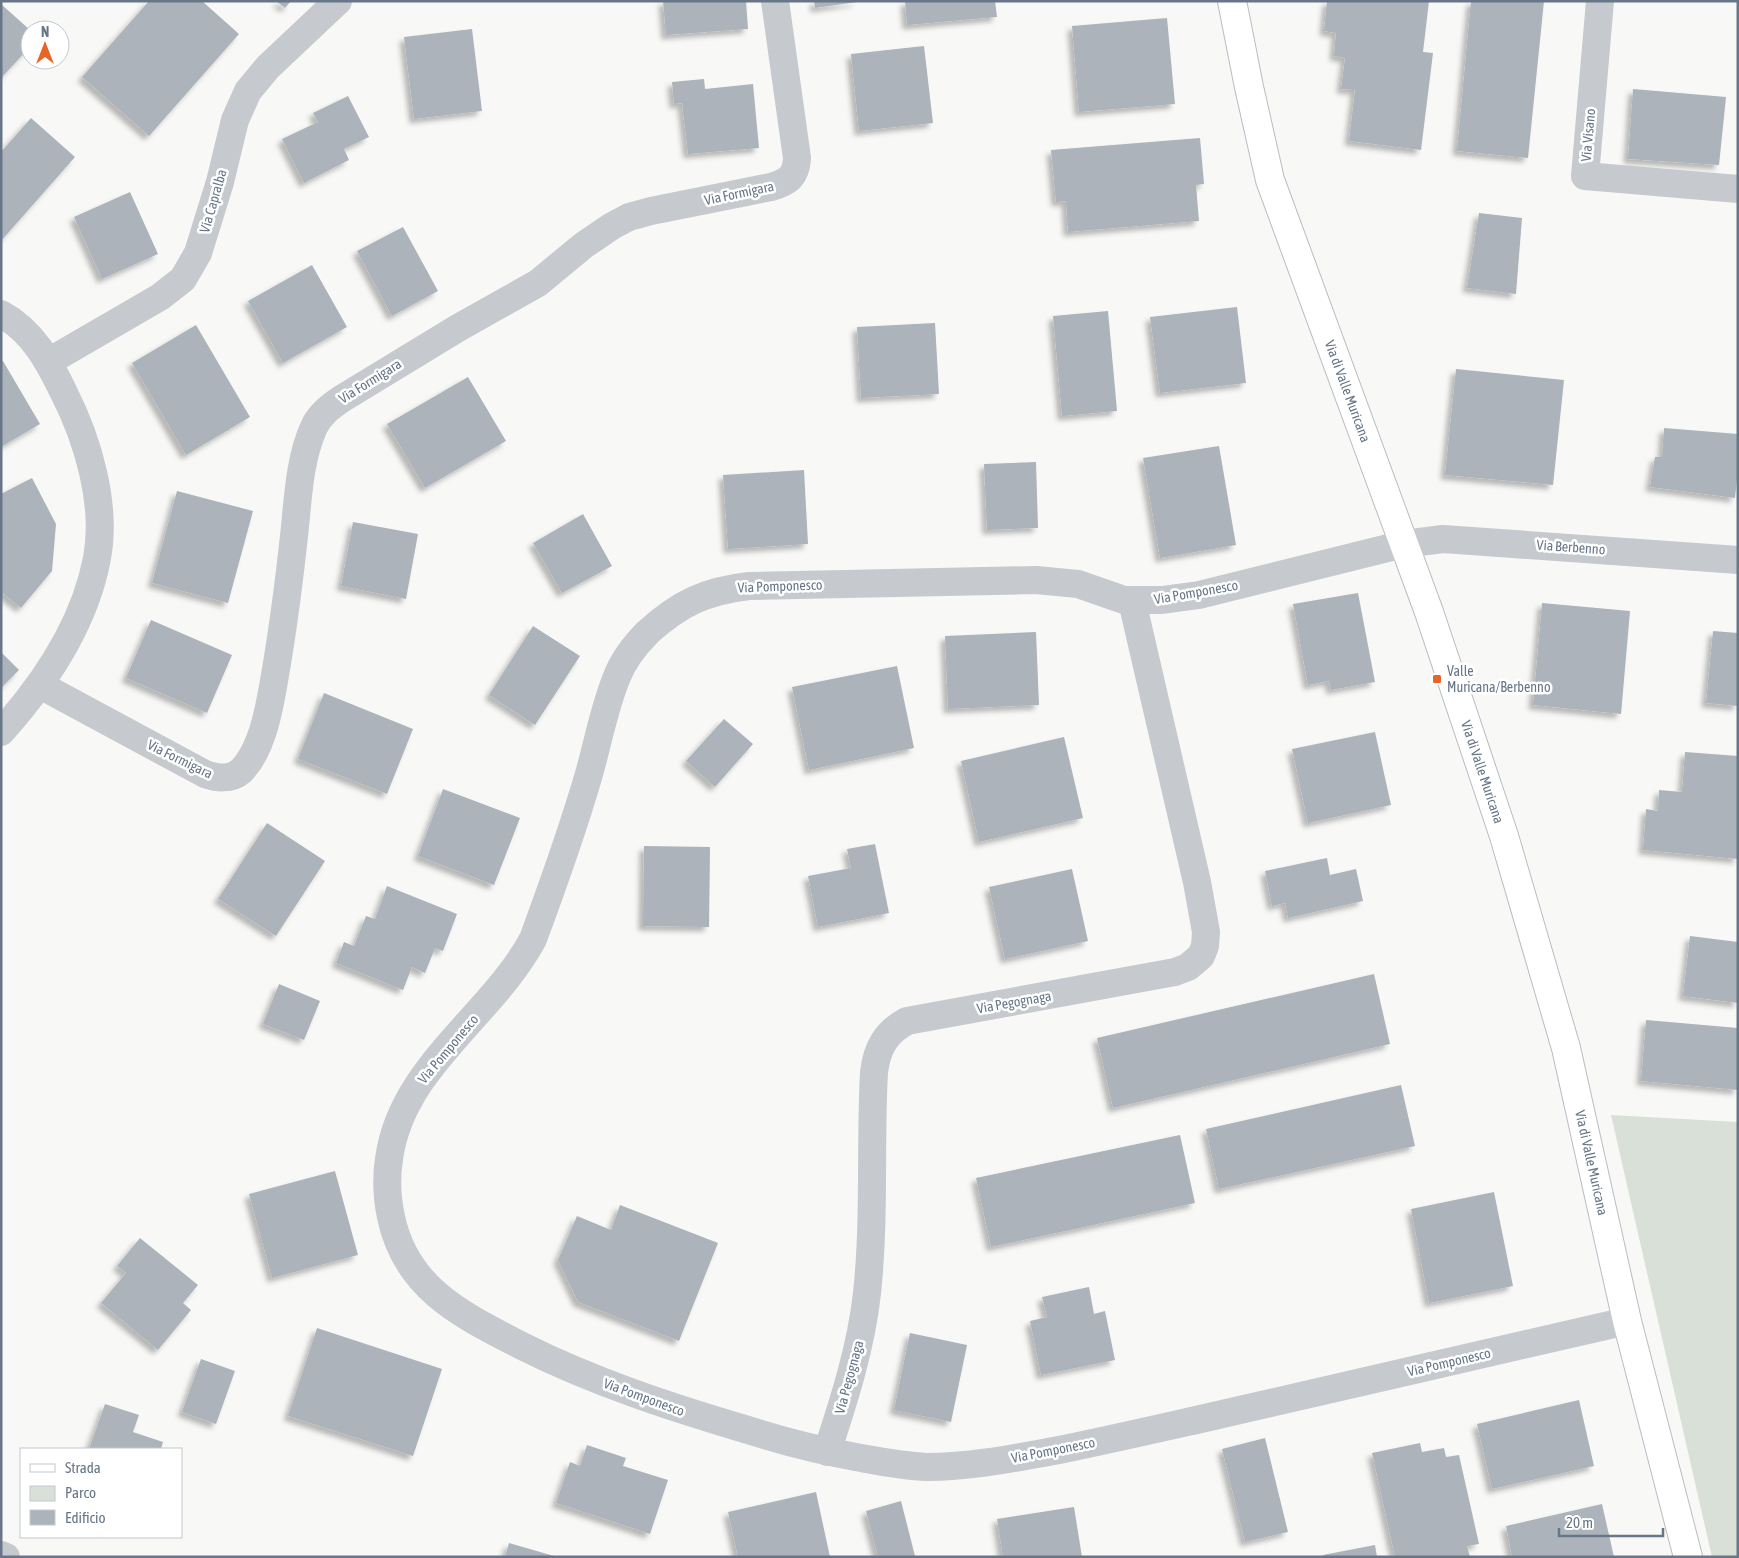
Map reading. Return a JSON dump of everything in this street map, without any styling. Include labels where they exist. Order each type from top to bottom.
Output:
[{"type":"street","name":"Via Capralba","points":[[48,362],[160,297],[182,279],[198,253],[220,182],[235,120],[248,91],[268,67],[338,1]]},
{"type":"street","name":"Via Formigara","points":[[40,685],[204,774],[221,778],[231,776],[241,770],[254,752],[270,706],[286,611],[300,488],[306,451],[315,424],[324,412],[343,398],[458,328],[538,283],[584,244],[612,226],[630,217],[650,211],[771,187],[793,176],[797,158],[775,1]]},
{"type":"street","name":"Via di Valle Muricana","points":[[1232,1],[1270,180],[1429,612],[1504,836],[1563,1039],[1627,1320],[1688,1557]]},
{"type":"street","name":"Via Visano","points":[[1600,1],[1585,176],[1738,189]]},
{"type":"street","points":[[1,314],[23,330],[40,348],[69,403],[85,442],[96,484],[100,521],[98,556],[88,595],[72,629],[40,685],[1,732]]},
{"type":"street","name":"Via Berbenno","points":[[1404,544],[1456,539],[1738,560]]},
{"type":"street","name":"Via Pomponesco","points":[[1404,544],[1199,595],[1162,600],[1132,601],[1115,598],[1078,584],[1053,580],[759,586],[720,590],[695,599],[672,612],[630,651],[616,677],[588,775],[533,939],[524,956],[501,987],[437,1058],[418,1085],[396,1127],[389,1158],[388,1175],[388,1197],[392,1223],[400,1248],[411,1269],[443,1300],[497,1333],[545,1357],[619,1389],[716,1421],[788,1442],[827,1452],[894,1464],[923,1467],[980,1464],[1047,1452],[1187,1422],[1627,1320]]},
{"type":"street","name":"Via Pegognaga","points":[[827,1452],[852,1372],[867,1293],[871,1234],[874,1072],[879,1048],[884,1040],[891,1032],[907,1021],[1175,972],[1195,962],[1201,956],[1205,946],[1206,932],[1197,882],[1132,601]]},
{"type":"street","points":[[1,1555],[6,1557]]},
{"type":"green space","points":[[1611,1115],[1738,1122],[1738,1557],[1712,1557]]},
{"type":"building","points":[[149,1],[202,1],[239,34],[149,136],[82,77]]},
{"type":"building","points":[[276,1],[291,1],[285,8]]},
{"type":"building","points":[[663,1],[746,1],[748,29],[666,35]]},
{"type":"building","points":[[814,1],[857,1],[857,2],[815,8]]},
{"type":"building","points":[[905,1],[995,1],[997,17],[907,25]]},
{"type":"building","points":[[1327,1],[1429,1],[1423,52],[1433,53],[1421,150],[1349,141],[1355,90],[1341,89],[1345,58],[1334,56],[1336,33],[1324,31]]},
{"type":"building","points":[[1471,1],[1544,1],[1528,158],[1457,151]]},
{"type":"building","points":[[1,4],[20,21],[20,58],[1,78]]},
{"type":"building","points":[[1167,18],[1175,104],[1079,112],[1072,26]]},
{"type":"building","points":[[472,29],[482,111],[414,119],[404,37]]},
{"type":"building","points":[[924,46],[933,123],[859,131],[851,54]]},
{"type":"building","points":[[704,79],[705,89],[753,84],[759,148],[688,154],[682,103],[674,104],[672,82]]},
{"type":"building","points":[[1633,89],[1726,97],[1719,165],[1628,159]]},
{"type":"building","points":[[348,96],[369,137],[344,149],[349,160],[304,183],[282,139],[318,122],[313,113]]},
{"type":"building","points":[[31,118],[75,157],[1,241],[1,152]]},
{"type":"building","points":[[1200,138],[1204,184],[1196,185],[1199,221],[1068,232],[1066,201],[1056,202],[1051,150]]},
{"type":"building","points":[[130,192],[158,254],[102,279],[74,217]]},
{"type":"building","points":[[1479,213],[1522,218],[1516,294],[1467,288]]},
{"type":"building","points":[[403,227],[438,291],[392,316],[357,251]]},
{"type":"building","points":[[312,265],[347,327],[283,363],[248,301]]},
{"type":"building","points":[[1237,307],[1246,383],[1160,393],[1150,317]]},
{"type":"building","points":[[1108,311],[1117,411],[1062,416],[1053,316]]},
{"type":"building","points":[[935,323],[939,394],[861,398],[857,327]]},
{"type":"building","points":[[196,325],[250,417],[186,455],[132,363]]},
{"type":"building","points":[[1,361],[3,361],[40,424],[1,447]]},
{"type":"building","points":[[1456,369],[1564,380],[1553,485],[1445,475]]},
{"type":"building","points":[[468,377],[506,441],[425,488],[387,424]]},
{"type":"building","points":[[1664,428],[1738,434],[1738,469],[1735,498],[1650,487],[1655,457],[1662,457]]},
{"type":"building","points":[[1219,446],[1236,545],[1160,558],[1143,458]]},
{"type":"building","points":[[1036,462],[1038,528],[987,530],[984,464]]},
{"type":"building","points":[[804,470],[808,544],[728,549],[723,475]]},
{"type":"building","points":[[32,478],[56,524],[52,571],[21,608],[1,592],[1,494]]},
{"type":"building","points":[[177,491],[253,511],[228,603],[152,583]]},
{"type":"building","points":[[583,514],[612,566],[562,593],[533,543]]},
{"type":"building","points":[[353,522],[418,534],[406,599],[341,586]]},
{"type":"building","points":[[1358,593],[1375,682],[1331,690],[1329,681],[1308,685],[1293,604]]},
{"type":"building","points":[[1542,603],[1630,611],[1621,714],[1533,705]]},
{"type":"building","points":[[151,620],[232,655],[207,713],[126,678]]},
{"type":"building","points":[[533,626],[580,656],[535,725],[489,695]]},
{"type":"building","points":[[1713,631],[1738,633],[1738,706],[1706,703]]},
{"type":"building","points":[[1036,632],[1039,705],[948,709],[945,636]]},
{"type":"building","points":[[1,652],[19,670],[1,688]]},
{"type":"building","points":[[897,666],[914,748],[809,770],[792,687]]},
{"type":"building","points":[[324,693],[413,729],[387,794],[298,759]]},
{"type":"building","points":[[724,719],[753,744],[715,787],[686,761]]},
{"type":"building","points":[[1375,732],[1391,805],[1308,823],[1292,749]]},
{"type":"building","points":[[1064,737],[1083,818],[979,842],[961,761]]},
{"type":"building","points":[[1685,752],[1738,756],[1738,859],[1643,850],[1646,809],[1658,811],[1659,790],[1682,792]]},
{"type":"building","points":[[443,789],[520,818],[494,885],[418,856]]},
{"type":"building","points":[[267,823],[325,861],[276,936],[218,899]]},
{"type":"building","points":[[875,844],[889,913],[818,927],[808,876],[851,868],[847,849]]},
{"type":"building","points":[[644,846],[710,847],[709,927],[643,926]]},
{"type":"building","points":[[1327,858],[1330,875],[1356,869],[1363,901],[1288,918],[1285,903],[1272,906],[1265,871]]},
{"type":"building","points":[[1072,869],[1088,941],[1005,959],[989,887]]},
{"type":"building","points":[[387,886],[457,914],[443,951],[435,948],[425,973],[412,967],[403,990],[336,963],[344,942],[354,946],[366,916],[375,919]]},
{"type":"building","points":[[1690,936],[1738,942],[1738,1003],[1683,996]]},
{"type":"building","points":[[1374,974],[1390,1044],[1113,1108],[1097,1038]]},
{"type":"building","points":[[279,984],[320,1001],[304,1040],[263,1024]]},
{"type":"building","points":[[1646,1020],[1738,1028],[1738,1090],[1641,1081]]},
{"type":"building","points":[[1401,1085],[1415,1146],[1219,1189],[1206,1129]]},
{"type":"building","points":[[1180,1135],[1195,1203],[991,1247],[976,1178]]},
{"type":"building","points":[[335,1171],[358,1255],[272,1278],[249,1194]]},
{"type":"building","points":[[1494,1192],[1513,1286],[1429,1303],[1411,1209]]},
{"type":"building","points":[[620,1205],[718,1243],[679,1341],[578,1302],[558,1260],[577,1216],[611,1230]]},
{"type":"building","points":[[140,1238],[198,1285],[183,1303],[191,1310],[158,1350],[101,1303],[126,1273],[117,1266]]},
{"type":"building","points":[[1089,1287],[1094,1314],[1105,1311],[1115,1360],[1041,1375],[1030,1321],[1047,1317],[1042,1297]]},
{"type":"building","points":[[317,1328],[442,1369],[413,1456],[288,1416]]},
{"type":"building","points":[[910,1333],[967,1345],[951,1422],[894,1410]]},
{"type":"building","points":[[201,1359],[235,1371],[216,1424],[182,1412]]},
{"type":"building","points":[[1579,1400],[1594,1466],[1492,1489],[1477,1424]]},
{"type":"building","points":[[105,1404],[139,1415],[133,1432],[163,1442],[161,1448],[89,1448]]},
{"type":"building","points":[[1265,1438],[1288,1532],[1245,1542],[1222,1449]]},
{"type":"building","points":[[1420,1443],[1422,1452],[1444,1448],[1446,1457],[1459,1455],[1479,1544],[1467,1546],[1470,1557],[1395,1557],[1372,1453]]},
{"type":"building","points":[[587,1445],[626,1458],[623,1466],[668,1480],[650,1534],[556,1503],[570,1462],[580,1466]]},
{"type":"building","points":[[816,1492],[830,1557],[738,1557],[728,1512]]},
{"type":"building","points":[[901,1501],[915,1556],[878,1557],[866,1511]]},
{"type":"building","points":[[1602,1504],[1614,1557],[1512,1557],[1506,1526]]},
{"type":"building","points":[[1074,1507],[1082,1557],[1003,1557],[997,1519]]},
{"type":"building","points":[[509,1543],[554,1556],[554,1557],[505,1557]]},
{"type":"building","points":[[1375,1545],[1377,1557],[1324,1557],[1323,1555]]},
{"type":"place","name":"Valle Muricana/Berbenno","points":[[1437,679]]}]
